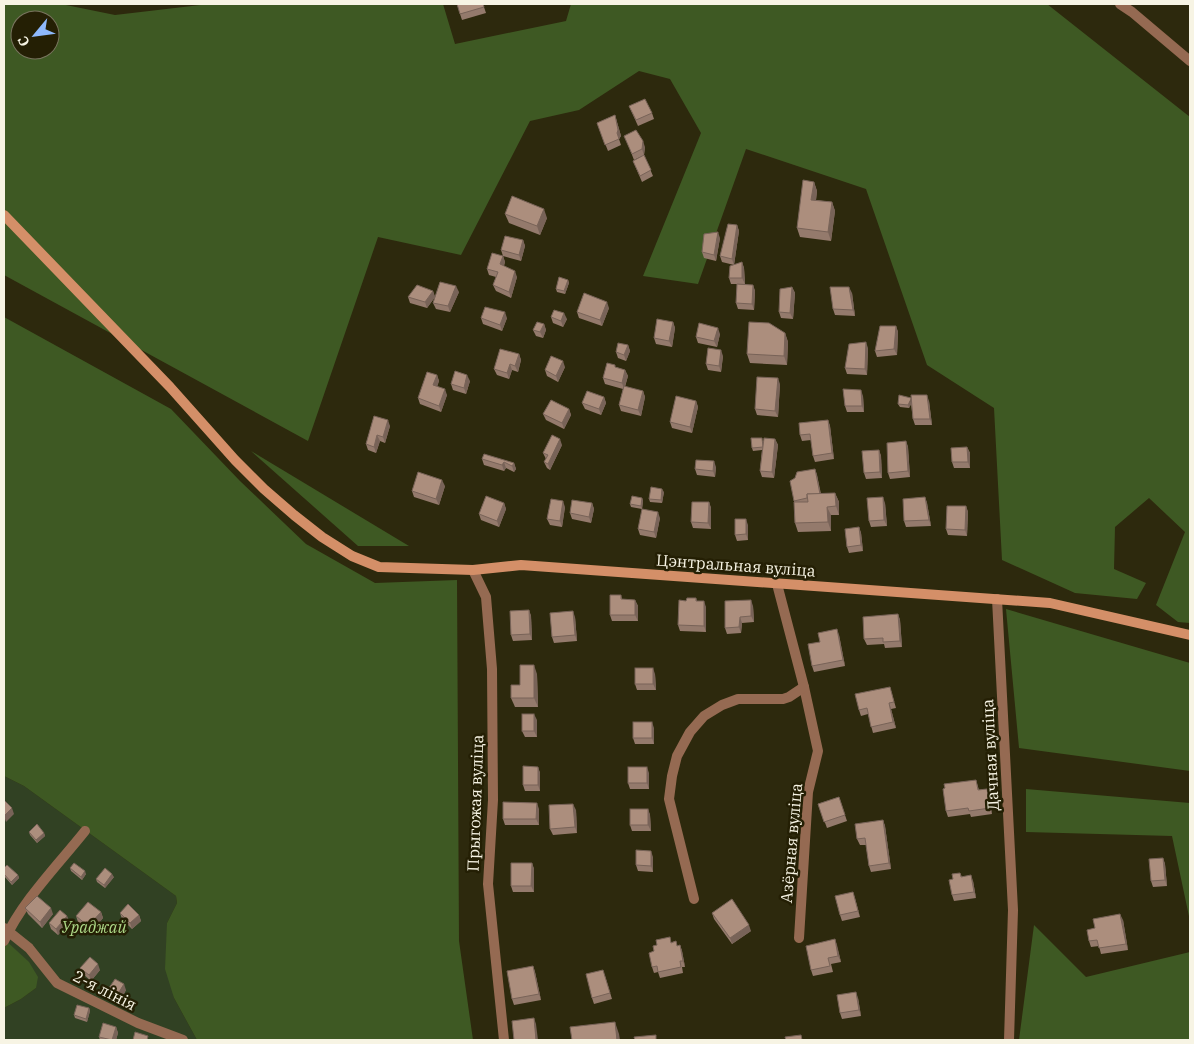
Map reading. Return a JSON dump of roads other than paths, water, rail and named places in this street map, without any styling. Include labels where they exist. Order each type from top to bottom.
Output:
[{"type":"street","points":[[1120,4],[1190,61]]},
{"type":"street","name":"Цэнтральная вуліца","points":[[4,215],[264,489],[322,536],[352,556],[379,567],[473,570],[521,565],[1050,603],[1190,635]]},
{"type":"street","name":"Прыгожая вуліца","points":[[473,570],[486,597],[492,669],[493,800],[488,884],[504,1040]]},
{"type":"street","points":[[694,899],[669,799],[677,756],[690,732],[704,716],[722,704],[738,699],[783,699],[804,687],[777,584]]},
{"type":"street","name":"Дачная вуліца","points":[[997,599],[1013,910],[1009,1040]]},
{"type":"street","name":"Азёрная вуліца","points":[[799,938],[808,792],[818,752],[804,687]]},
{"type":"street","points":[[5,933],[28,901],[86,831]]},
{"type":"street","name":"2-я лінія","points":[[5,933],[29,948],[57,983],[138,1023],[183,1040]]},
{"type":"park label","name":"Ураджай","points":[[94,927]]}]
